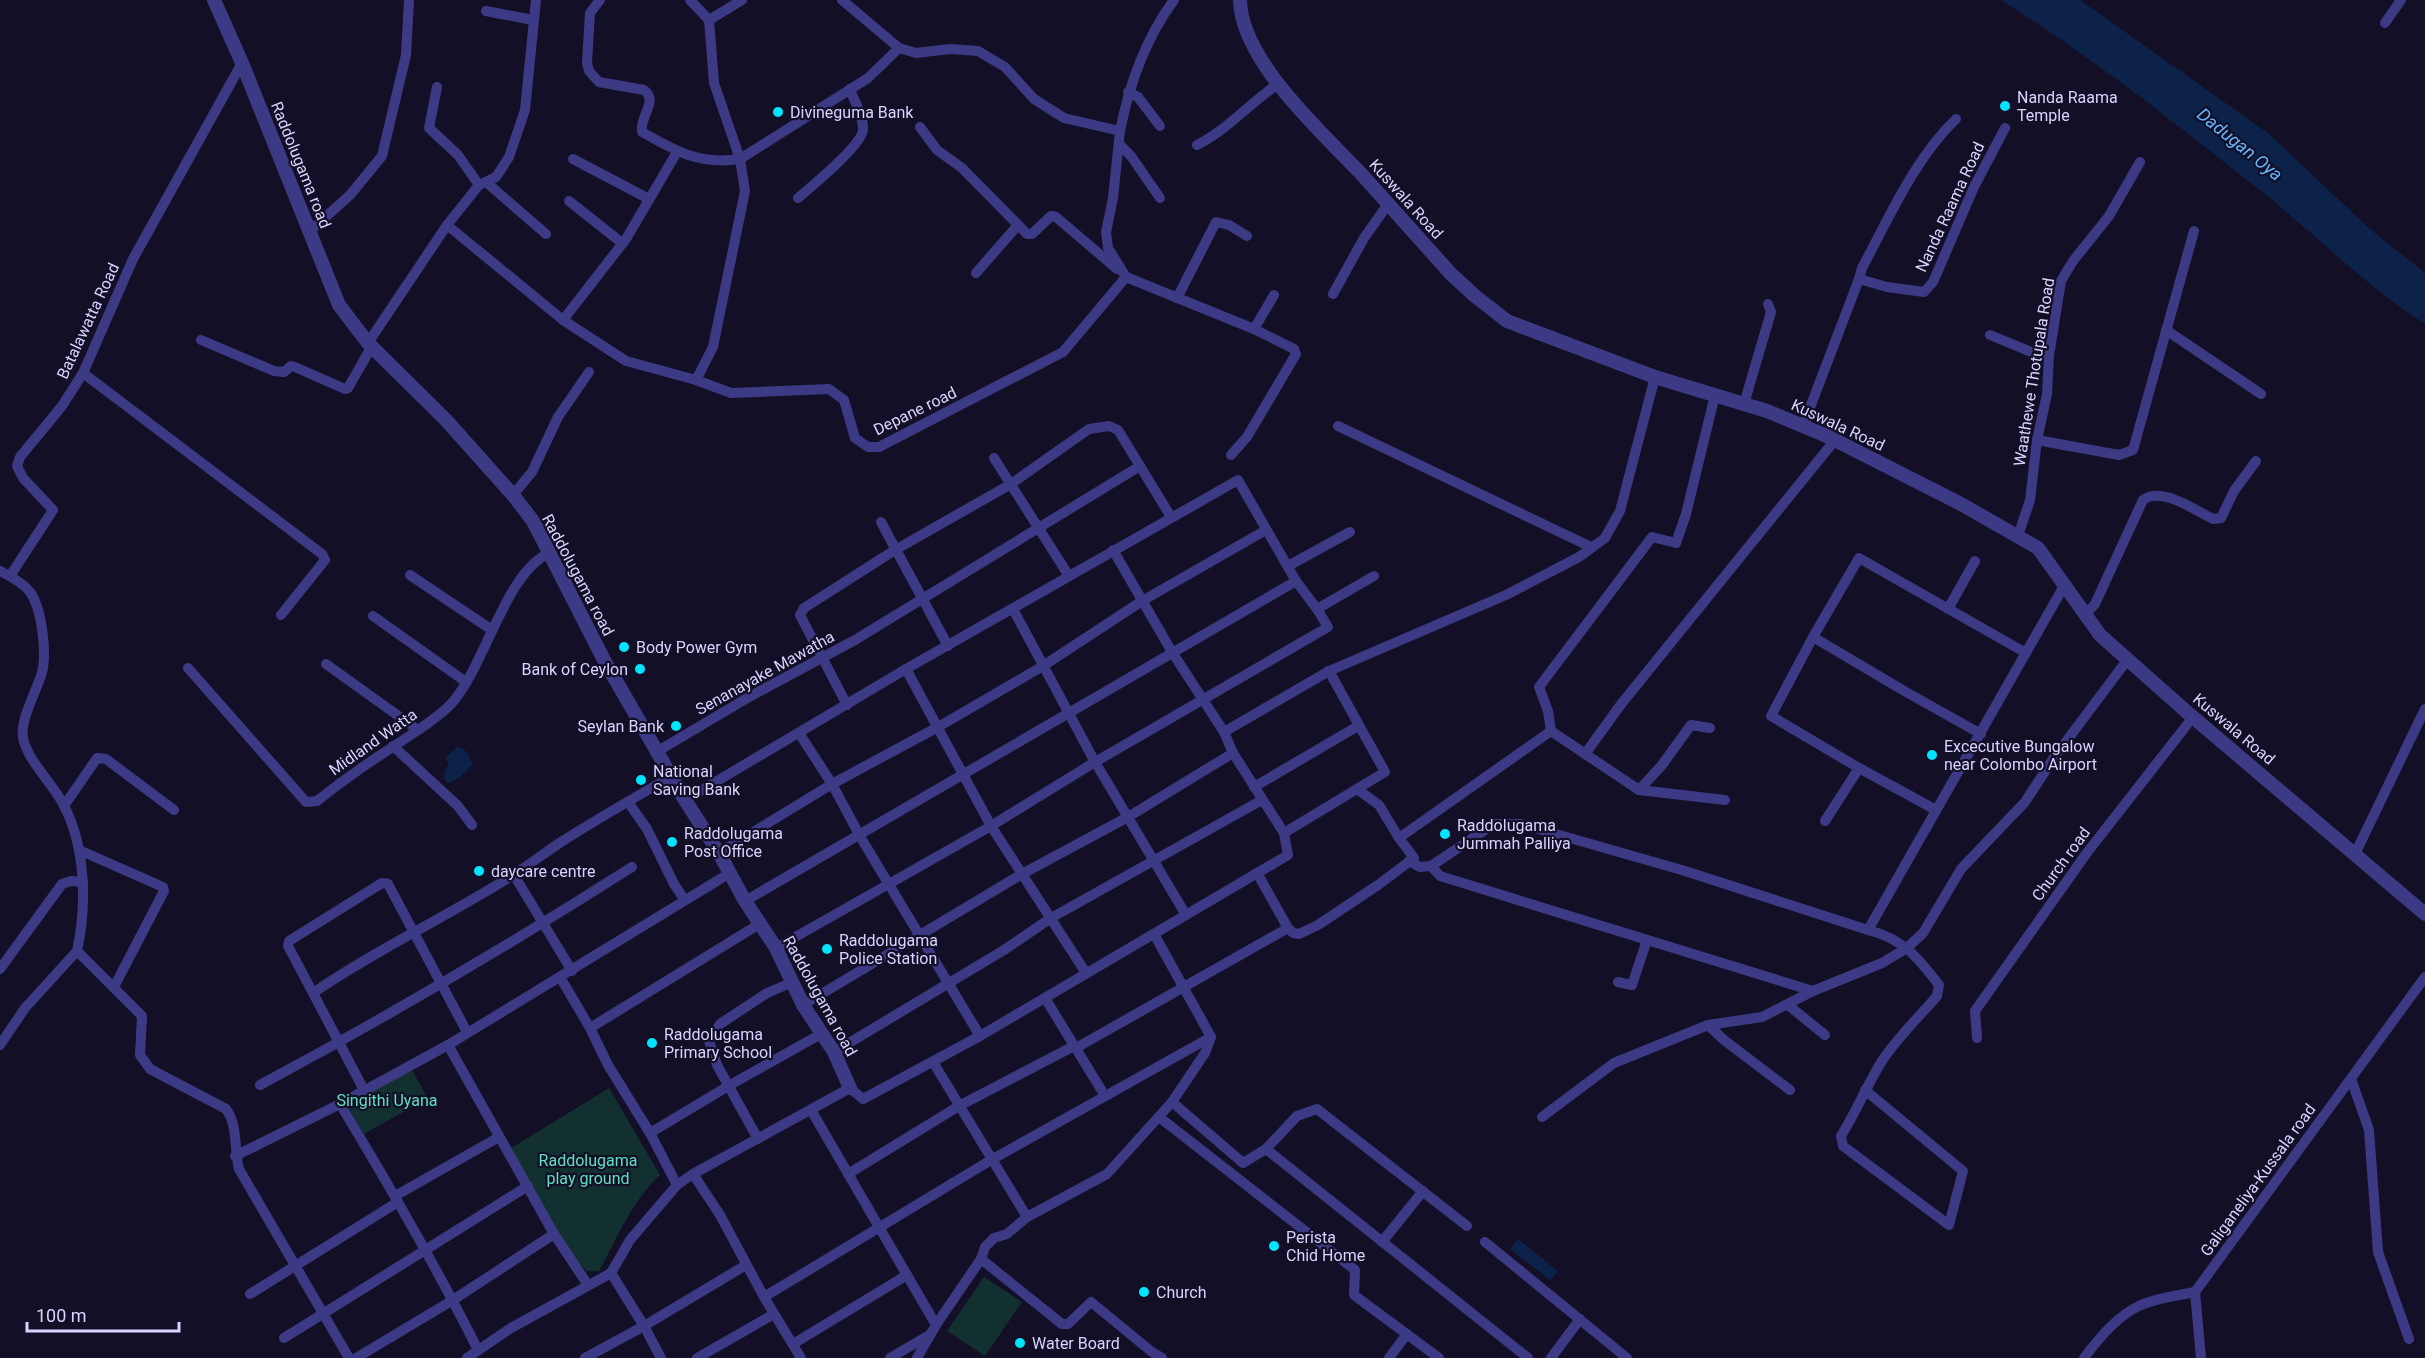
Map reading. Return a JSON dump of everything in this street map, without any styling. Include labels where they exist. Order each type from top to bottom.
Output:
[{"type":"street","points":[[310,231],[350,195],[382,156],[406,55],[409,0]]},
{"type":"street","points":[[201,340],[274,371],[284,372],[291,366],[348,388],[362,368],[370,344],[447,225],[482,184],[496,177],[509,157],[525,110],[536,0]]},
{"type":"street","points":[[600,0],[590,13],[587,63],[590,71],[599,82],[644,90],[650,94],[651,100],[641,125],[642,132],[677,152],[718,162],[740,159],[868,78],[899,48]]},
{"type":"street","points":[[690,0],[709,20],[714,83],[740,159],[745,191],[713,347],[696,380]]},
{"type":"street","points":[[709,20],[742,0]]},
{"type":"street","points":[[842,0],[899,48],[916,53],[950,49],[978,51],[1005,67],[1034,99],[1064,118],[1120,131]]},
{"type":"street","points":[[1126,277],[1108,248],[1106,232],[1113,198],[1120,131],[1128,92],[1165,13],[1174,0]]},
{"type":"street","name":"Kuswala Road","points":[[1240,0],[1240,10],[1251,40],[1278,84],[1451,274],[1507,321],[1655,377],[1744,404],[1803,426],[1835,440],[2038,548],[2100,635],[2425,914]]},
{"type":"street","points":[[2385,23],[2401,0]]},
{"type":"street","name":"Raddolugama road","points":[[216,1],[339,304],[370,344],[446,420],[513,495],[533,521],[604,660],[745,901],[776,948],[803,1005],[834,1052],[850,1088]]},
{"type":"street","points":[[486,11],[533,20]]},
{"type":"street","name":"Batalawatta Road","points":[[5,574],[54,510],[23,478],[17,466],[20,457],[62,405],[83,373],[133,259],[242,63]]},
{"type":"street","points":[[1197,145],[1208,140],[1255,99],[1278,84]]},
{"type":"street","points":[[436,87],[429,128],[458,155],[482,184],[546,234]]},
{"type":"street","points":[[798,198],[831,171],[862,133],[863,123],[850,89]]},
{"type":"street","points":[[1128,92],[1138,97],[1160,126]]},
{"type":"street","points":[[1803,426],[1862,268],[1921,162],[1938,136],[1956,119]]},
{"type":"street","points":[[920,127],[937,150],[962,168],[1027,234],[1032,234],[1051,216],[1056,217],[1126,277],[1254,329],[1294,350],[1296,354],[1247,437],[1232,455]]},
{"type":"street","name":"Nanda Raama Road","points":[[1859,279],[1887,287],[1924,291],[1933,282],[1974,187],[2005,128]]},
{"type":"street","points":[[1119,144],[1131,156],[1160,198]]},
{"type":"street","points":[[563,320],[622,243],[677,152]]},
{"type":"street","points":[[573,159],[649,199]]},
{"type":"street","name":"Waathewe Thotupala Road","points":[[2018,536],[2030,500],[2037,440],[2047,394],[2049,356],[2061,281],[2073,261],[2109,216],[2140,162]]},
{"type":"street","points":[[569,201],[622,243]]},
{"type":"street","points":[[1333,294],[1364,238],[1388,204]]},
{"type":"street","points":[[1177,298],[1216,222],[1229,225],[1247,236]]},
{"type":"street","name":"Depane road","points":[[447,225],[563,320],[626,361],[696,380],[731,393],[828,389],[844,400],[855,438],[868,447],[879,447],[1064,352],[1126,277]]},
{"type":"street","points":[[976,273],[1018,225]]},
{"type":"street","points":[[2037,440],[2119,454],[2133,450],[2194,231]]},
{"type":"street","points":[[1254,329],[1274,294]]},
{"type":"street","points":[[1744,404],[1771,312],[1768,304]]},
{"type":"street","points":[[2166,330],[2261,394]]},
{"type":"street","points":[[1990,334],[2036,354],[2049,356]]},
{"type":"street","points":[[513,495],[532,472],[558,417],[589,372]]},
{"type":"street","points":[[83,373],[322,554],[325,560],[281,615]]},
{"type":"street","points":[[1224,732],[1329,671],[1506,595],[1578,557],[1605,538],[1620,511],[1655,377]]},
{"type":"street","points":[[1715,395],[1686,514],[1676,543],[1652,537],[1539,687],[1548,711],[1551,731],[1640,790],[1725,800]]},
{"type":"street","points":[[847,705],[820,658],[800,615],[804,608],[895,550],[1011,484],[1089,429],[1109,426],[1118,430],[1172,517]]},
{"type":"street","points":[[1338,426],[1591,548]]},
{"type":"street","points":[[1585,754],[1622,703],[1835,440]]},
{"type":"street","points":[[994,458],[1069,576]]},
{"type":"street","points":[[2085,615],[2095,604],[2142,500],[2149,496],[2162,495],[2213,519],[2221,518],[2234,491],[2256,461]]},
{"type":"street","name":"Senanayake Mawatha","points":[[658,751],[886,620],[1140,466]]},
{"type":"street","points":[[685,800],[906,669],[1238,480],[1296,580],[1328,627],[1095,762],[890,885],[776,948]]},
{"type":"street","points":[[880,522],[948,646]]},
{"type":"street","points":[[719,853],[832,784],[938,728],[1043,666],[1142,601],[1266,530]]},
{"type":"street","points":[[1288,566],[1350,532]]},
{"type":"street","points":[[466,1358],[511,1328],[611,1273],[630,1240],[677,1185],[693,1174],[850,1088],[863,1099],[933,1062],[1288,855],[1284,833],[1233,753],[1224,732],[1172,652],[1113,550]]},
{"type":"street","name":"Midland Watta","points":[[188,669],[306,802],[317,801],[451,704],[466,682],[513,591],[538,557],[550,553]]},
{"type":"street","points":[[1936,810],[1771,716],[1813,637],[1859,558],[2026,653]]},
{"type":"street","points":[[1948,609],[1975,561]]},
{"type":"street","points":[[0,1045],[25,1008],[77,951],[83,925],[79,850],[64,806],[24,743],[21,730],[42,671],[44,647],[37,609],[30,592],[5,574]]},
{"type":"street","points":[[410,575],[492,630]]},
{"type":"street","points":[[1317,609],[1374,576]]},
{"type":"street","points":[[745,901],[1296,580]]},
{"type":"street","points":[[1868,930],[2064,586]]},
{"type":"street","points":[[1013,609],[1095,762],[1186,915]]},
{"type":"street","points":[[373,616],[466,682]]},
{"type":"street","points":[[1813,637],[1981,734]]},
{"type":"street","points":[[1542,1117],[1614,1063],[1708,1025],[1762,1017],[1813,991],[1882,963],[1907,948],[1923,933],[1962,869],[2025,802],[2053,759],[2128,659]]},
{"type":"street","points":[[326,664],[418,730]]},
{"type":"street","points":[[906,669],[991,826],[1086,973]]},
{"type":"street","points":[[1284,833],[1385,772],[1329,671]]},
{"type":"street","points":[[2355,854],[2425,709]]},
{"type":"street","name":"Church road","points":[[1977,1038],[1975,1011],[2086,854],[2193,717]]},
{"type":"street","points":[[1640,790],[1662,765],[1691,725],[1710,728]]},
{"type":"street","points":[[1254,787],[1358,726]]},
{"type":"street","points":[[1399,838],[1551,731]]},
{"type":"street","points":[[799,733],[832,784],[858,834],[980,1036]]},
{"type":"street","points":[[393,746],[458,806],[472,825]]},
{"type":"street","points":[[803,1005],[1022,874],[1128,817],[1233,753]]},
{"type":"street","points":[[64,806],[97,758],[106,759],[174,810]]},
{"type":"street","points":[[1826,821],[1859,768]]},
{"type":"street","points":[[313,993],[350,968],[514,875],[558,844],[672,776]]},
{"type":"street","points":[[1257,873],[1288,928],[1293,933],[1299,934],[1318,925],[1414,858],[1379,806],[1357,789]]},
{"type":"street","points":[[834,1052],[1005,950],[1051,918],[1262,800]]},
{"type":"street","points":[[628,802],[647,829],[674,884],[684,899]]},
{"type":"street","points":[[1409,861],[1420,867],[1431,866],[1494,824],[1521,824],[1684,871],[1898,940],[1922,963],[1939,986],[1937,996],[1883,1059],[1865,1090],[1857,1111],[1841,1136],[1844,1146],[1949,1226],[1963,1171],[1865,1090]]},
{"type":"street","points":[[79,850],[163,887],[164,891],[114,987]]},
{"type":"street","points":[[1431,866],[1440,876],[1813,991]]},
{"type":"street","points":[[260,1085],[339,1043],[544,923],[632,867]]},
{"type":"street","points":[[235,1156],[340,1104],[448,1045],[730,873]]},
{"type":"street","points":[[514,875],[572,971]]},
{"type":"street","points":[[0,969],[62,884],[71,881],[82,882]]},
{"type":"street","points":[[364,1090],[288,946],[289,941],[372,888],[381,883],[388,884],[467,1032]]},
{"type":"street","points":[[590,1028],[761,923]]},
{"type":"street","points":[[848,1174],[959,1106],[1075,1047],[1288,928]]},
{"type":"street","points":[[917,1358],[981,1259],[985,1246],[994,1238],[1007,1234],[1027,1217],[1107,1174],[1172,1102],[1205,1053],[1211,1037],[1154,934]]},
{"type":"street","points":[[1618,982],[1632,985],[1647,940]]},
{"type":"street","points":[[77,951],[142,1016],[140,1055],[150,1069],[226,1109],[232,1118],[235,1156],[239,1168],[350,1358]]},
{"type":"street","points":[[560,977],[590,1028],[608,1065],[650,1133],[677,1185]]},
{"type":"street","name":"Galiganeliya-Kussala road","points":[[2195,1292],[2425,977]]},
{"type":"street","points":[[758,1139],[717,1065],[709,1041],[720,1024],[767,993],[793,982]]},
{"type":"street","points":[[1045,998],[1105,1096]]},
{"type":"street","points":[[1788,1005],[1825,1035]]},
{"type":"street","points":[[1708,1025],[1724,1041],[1790,1090]]},
{"type":"street","points":[[650,1133],[821,1034]]},
{"type":"street","points":[[764,1297],[991,1160],[1211,1037]]},
{"type":"street","points":[[448,1045],[554,1234],[588,1285]]},
{"type":"street","points":[[933,1062],[1027,1217]]},
{"type":"street","points":[[2351,1079],[2369,1130],[2378,1252],[2409,1339]]},
{"type":"street","points":[[1172,1102],[1243,1163],[1266,1149],[1297,1116],[1317,1109],[1467,1226]]},
{"type":"street","points":[[340,1104],[453,1300],[478,1350]]},
{"type":"street","points":[[811,1110],[907,1275],[934,1329]]},
{"type":"street","points":[[1159,1117],[1355,1270],[1354,1295],[1439,1358]]},
{"type":"street","points":[[250,1294],[396,1199],[499,1137]]},
{"type":"street","points":[[1266,1149],[1528,1358]]},
{"type":"street","points":[[693,1174],[720,1215],[764,1297],[801,1358]]},
{"type":"street","points":[[284,1338],[528,1186]]},
{"type":"street","points":[[1382,1242],[1423,1191]]},
{"type":"street","points":[[356,1358],[453,1300],[554,1234]]},
{"type":"street","points":[[1485,1242],[1627,1358]]},
{"type":"street","points":[[981,1259],[1062,1324],[1068,1324],[1091,1302],[1149,1355],[1162,1358]]},
{"type":"street","points":[[585,1358],[644,1326],[746,1265]]},
{"type":"street","points":[[611,1273],[661,1358]]},
{"type":"street","points":[[793,1344],[907,1275]]},
{"type":"street","points":[[2084,1358],[2120,1319],[2140,1305],[2195,1292],[2201,1358]]},
{"type":"street","points":[[697,1358],[774,1314]]},
{"type":"street","points":[[1551,1358],[1580,1320]]},
{"type":"street","points":[[890,1358],[934,1329]]},
{"type":"street","points":[[1389,1358],[1407,1334]]},
{"type":"green space","name":"Singithi Uyana","points":[[410,1067],[428,1098],[364,1134],[346,1103]]},
{"type":"green space","name":"Raddolugama play ground","points":[[609,1088],[660,1175],[633,1208],[599,1271],[586,1271],[571,1254],[508,1150]]},
{"type":"green space","points":[[984,1277],[1022,1302],[985,1356],[947,1331]]},
{"type":"water","name":"Dadugan Oya","points":[[2001,0],[2080,0],[2268,133],[2371,230],[2425,273],[2425,324],[2383,294],[2266,195],[2169,119],[2070,45]]},
{"type":"water","points":[[457,747],[465,751],[473,764],[460,777],[449,783],[445,780],[444,773],[449,764],[445,758]]},
{"type":"water","points":[[1518,1239],[1558,1271],[1550,1280],[1510,1249]]},
{"type":"place","name":"Nanda Raama Temple","points":[[2005,106]]},
{"type":"place","name":"Divineguma Bank","points":[[778,112]]},
{"type":"place","name":"Body Power Gym","points":[[624,647]]},
{"type":"place","name":"Bank of Ceylon","points":[[640,669]]},
{"type":"place","name":"Seylan Bank","points":[[676,726]]},
{"type":"place","name":"Excecutive Bungalow near Colombo Airport","points":[[1932,755]]},
{"type":"place","name":"National Saving Bank","points":[[641,780]]},
{"type":"place","name":"Raddolugama Jummah Palliya","points":[[1445,834]]},
{"type":"place","name":"Raddolugama Post Office","points":[[672,842]]},
{"type":"place","name":"daycare centre","points":[[479,871]]},
{"type":"place","name":"Raddolugama Police Station","points":[[827,949]]},
{"type":"place","name":"Raddolugama Primary School","points":[[652,1043]]},
{"type":"place","name":"Perista Chid Home","points":[[1274,1246]]},
{"type":"place","name":"Church","points":[[1144,1292]]},
{"type":"place","name":"Water Board","points":[[1020,1343]]}]
